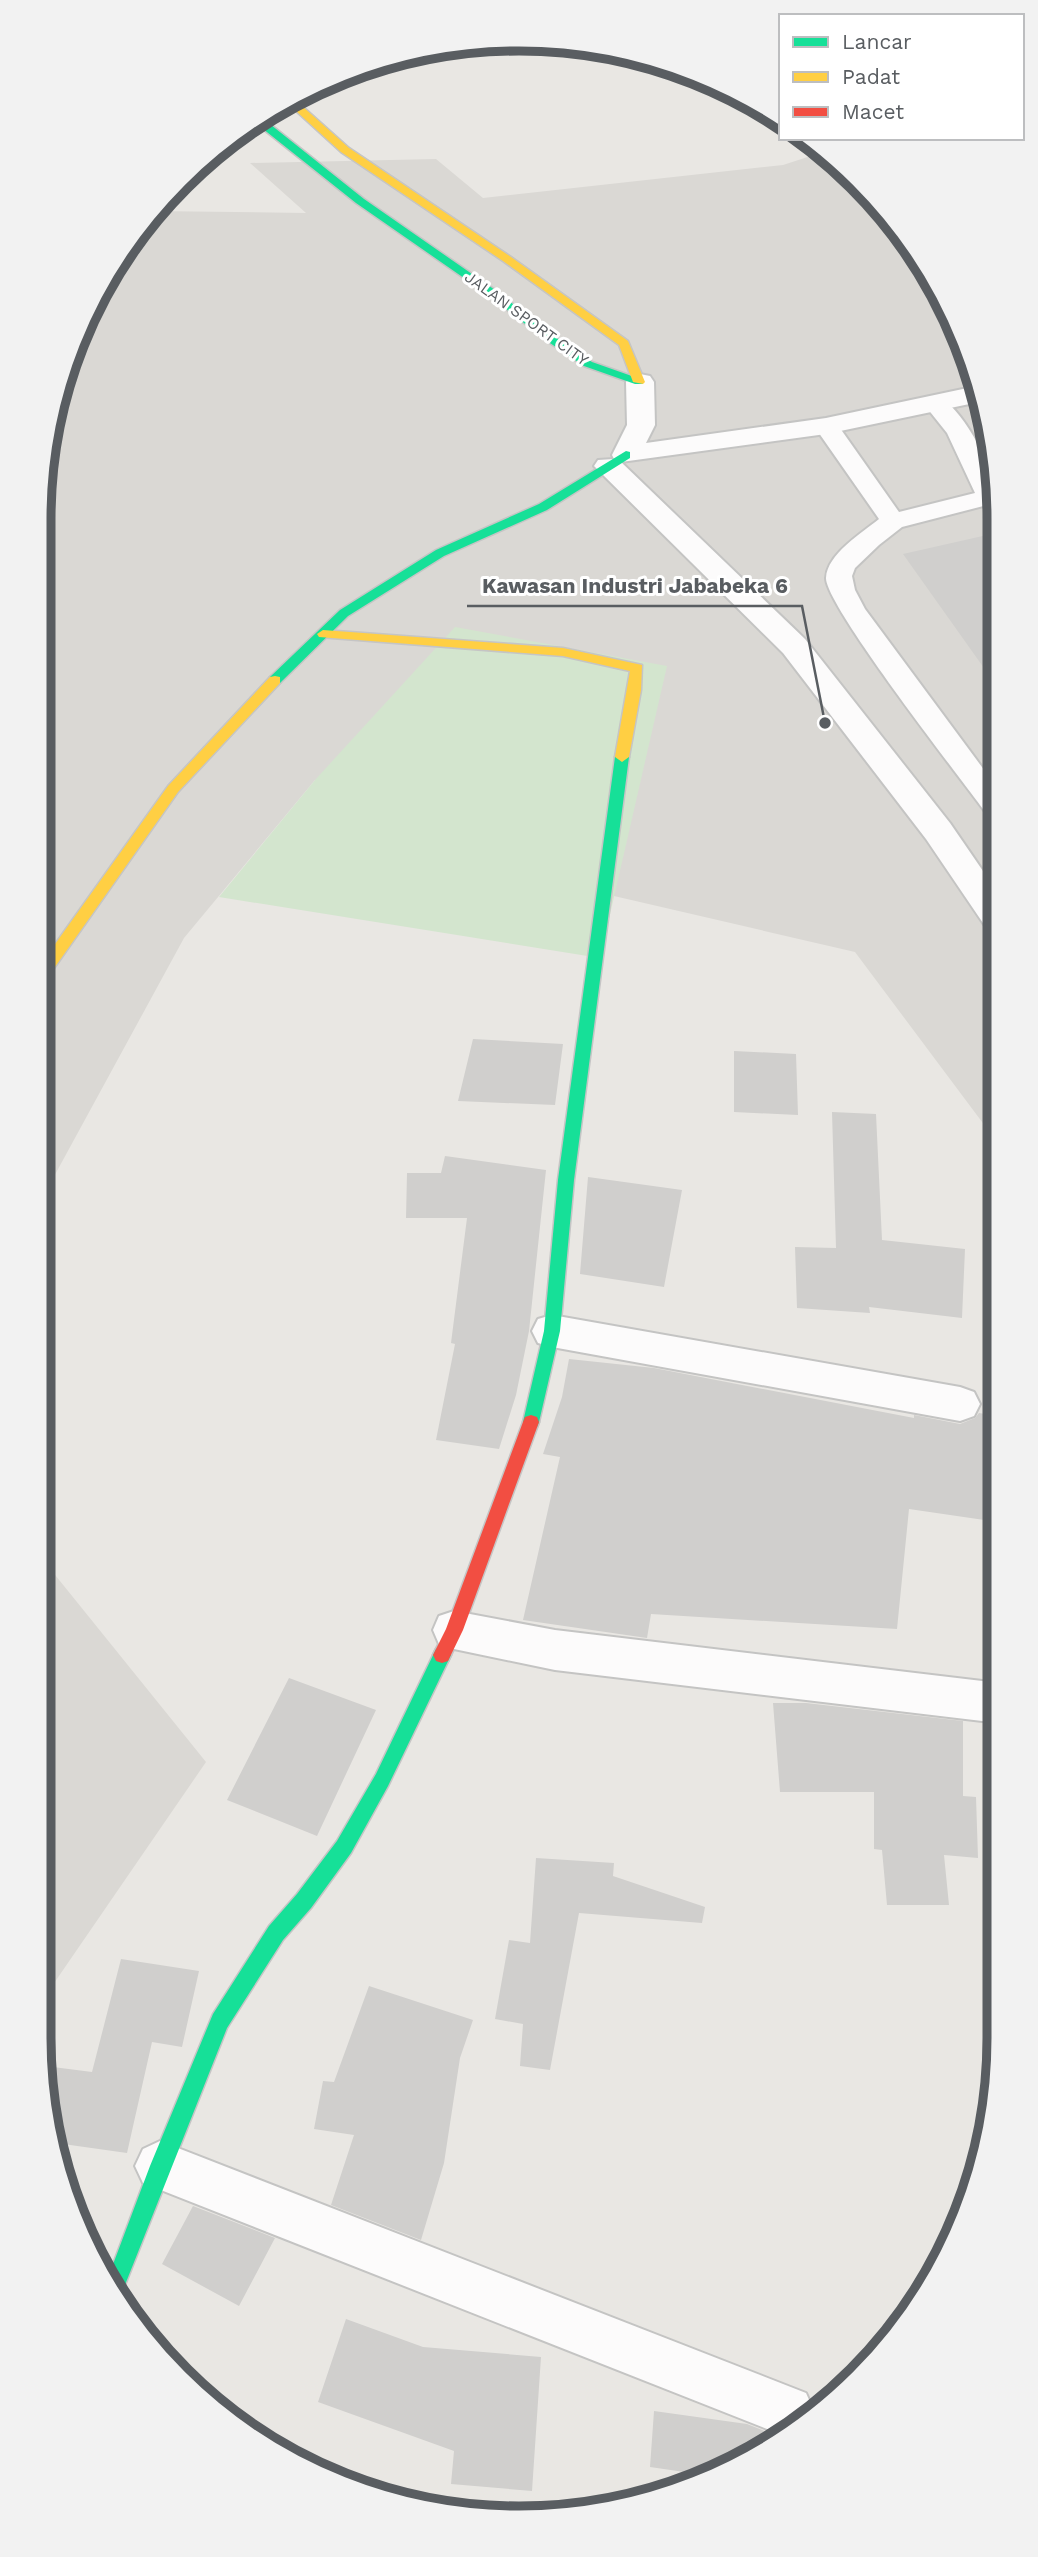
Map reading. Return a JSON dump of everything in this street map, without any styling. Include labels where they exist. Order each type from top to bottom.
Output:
[{"type":"street","name":"JALAN SPORT CITY","points":[[297,107],[345,150],[624,342],[640,382]]},
{"type":"street","name":"JALAN SPORT CITY","points":[[265,126],[360,201],[491,292],[551,339],[588,364],[640,382]]},
{"type":"street","points":[[51,962],[173,789],[263,692],[345,613],[440,553],[543,507],[617,460],[641,425],[640,382]]},
{"type":"street","points":[[617,460],[826,426],[970,396]]},
{"type":"street","points":[[617,460],[794,646],[938,831],[987,902]]},
{"type":"street","points":[[118,2279],[160,2166],[220,2021],[276,1933],[304,1901],[344,1847],[382,1780],[454,1630],[528,1432],[539,1396],[552,1331],[571,1139],[627,720],[635,695],[637,668],[563,652],[323,634]]},
{"type":"street","points":[[552,1331],[960,1404]]},
{"type":"street","points":[[454,1630],[555,1650],[987,1702]]},
{"type":"street","points":[[160,2166],[788,2412]]},
{"type":"lane","points":[[935,403],[958,431],[985,482]]},
{"type":"lane","points":[[826,426],[892,522]]},
{"type":"lane","points":[[986,498],[892,522],[842,564],[839,577],[853,612],[987,794]]},
{"type":"shaded area","points":[[813,155],[850,188],[890,234],[925,285],[952,340],[978,428],[987,519],[987,1129],[855,952],[614,896],[315,780],[184,938],[51,1182],[52,488],[60,428],[76,368],[99,312],[130,259],[166,211],[306,213],[250,163],[436,159],[483,198],[783,165]]},
{"type":"shaded area","points":[[51,1570],[206,1762],[51,1988]]},
{"type":"green space","points":[[455,627],[667,666],[600,958],[219,897],[315,780]]},
{"type":"building","points":[[987,535],[987,672],[903,554]]},
{"type":"building","points":[[473,1039],[563,1044],[555,1105],[458,1101]]},
{"type":"building","points":[[734,1051],[796,1054],[798,1115],[734,1112]]},
{"type":"building","points":[[832,1112],[876,1114],[882,1240],[965,1249],[962,1318],[869,1307],[870,1313],[797,1308],[795,1247],[836,1248]]},
{"type":"building","points":[[445,1156],[546,1170],[529,1331],[516,1395],[499,1449],[436,1440],[455,1344],[451,1343],[467,1218],[406,1218],[407,1173],[441,1173]]},
{"type":"building","points":[[588,1177],[682,1190],[664,1287],[580,1274]]},
{"type":"building","points":[[569,1359],[654,1368],[914,1418],[914,1415],[960,1424],[975,1418],[979,1413],[987,1414],[987,1520],[909,1509],[897,1629],[651,1614],[647,1638],[523,1620],[560,1457],[543,1454],[562,1397]]},
{"type":"building","points":[[289,1678],[376,1710],[317,1836],[227,1800]]},
{"type":"building","points":[[773,1703],[806,1703],[963,1721],[963,1796],[976,1797],[978,1858],[944,1855],[949,1905],[887,1905],[882,1850],[874,1849],[874,1792],[780,1792]]},
{"type":"building","points":[[536,1858],[614,1863],[613,1876],[705,1907],[702,1923],[579,1913],[550,2070],[520,2066],[523,2024],[495,2019],[509,1940],[530,1943]]},
{"type":"building","points":[[121,1959],[199,1971],[182,2047],[152,2042],[127,2153],[64,2144],[55,2099],[53,2067],[92,2072]]},
{"type":"building","points":[[369,1986],[473,2020],[460,2058],[444,2163],[421,2240],[331,2205],[354,2135],[314,2129],[323,2081],[334,2082]]},
{"type":"building","points":[[193,2206],[275,2238],[239,2306],[162,2264]]},
{"type":"building","points":[[346,2319],[423,2347],[541,2357],[532,2491],[451,2484],[454,2451],[318,2402]]},
{"type":"building","points":[[654,2411],[747,2424],[770,2433],[726,2458],[692,2473],[650,2467]]},
{"type":"traffic: fast","points":[[265,126],[360,201],[491,292],[551,339],[588,364],[639,382]]},
{"type":"traffic: fast","points":[[275,680],[344,613],[440,553],[543,507],[626,455]]},
{"type":"traffic: fast","points":[[531,1422],[552,1331],[566,1180],[622,757]]},
{"type":"traffic: fast","points":[[118,2279],[160,2166],[220,2021],[276,1933],[304,1901],[344,1847],[382,1780],[442,1655]]},
{"type":"traffic: slow","points":[[297,107],[345,150],[507,259],[624,343],[639,382]]},
{"type":"traffic: slow","points":[[323,634],[563,652],[637,668],[622,757]]},
{"type":"traffic: slow","points":[[51,962],[173,789],[275,680]]},
{"type":"traffic: jam","points":[[442,1655],[454,1630],[531,1422]]},
{"type":"place","name":"Kawasan Industri Jababeka 6","points":[[825,723]]}]
